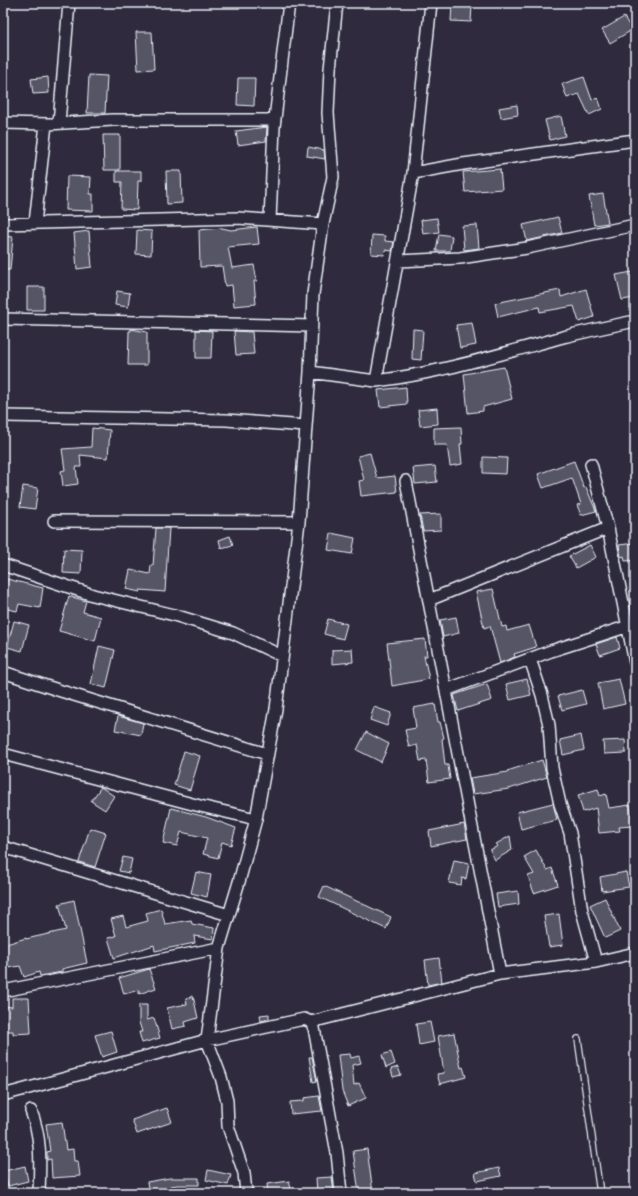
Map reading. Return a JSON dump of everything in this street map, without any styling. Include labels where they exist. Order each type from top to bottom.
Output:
[{"type":"street","points":[[59,123],[70,3]]},
{"type":"street","points":[[270,220],[275,120],[289,3]]},
{"type":"street","points":[[246,1193],[244,1173],[228,1126],[226,1095],[207,1040],[219,948],[256,819],[276,709],[299,522],[310,372],[313,294],[323,224],[333,177],[328,113],[330,69],[337,3]]},
{"type":"street","points":[[376,381],[413,173],[431,3]]},
{"type":"street","points":[[3,122],[48,124],[113,120],[275,120]]},
{"type":"street","points":[[35,223],[46,124],[48,124]]},
{"type":"street","points":[[413,173],[463,164],[635,140]]},
{"type":"street","points":[[3,224],[238,218],[323,224]]},
{"type":"street","points":[[398,261],[467,257],[527,248],[635,225]]},
{"type":"street","points":[[3,319],[312,326]]},
{"type":"street","points":[[310,372],[376,381],[409,377],[479,361],[565,337],[635,321]]},
{"type":"street","points":[[3,416],[226,420],[306,426]]},
{"type":"street","points":[[591,464],[631,625],[635,663]]},
{"type":"street","points":[[406,481],[500,974]]},
{"type":"street","points":[[54,521],[299,522]]},
{"type":"street","points":[[429,600],[608,528]]},
{"type":"street","points":[[3,565],[93,594],[174,615],[233,633],[282,656]]},
{"type":"street","points":[[446,690],[530,659],[631,625]]},
{"type":"street","points":[[530,659],[550,725],[552,768],[560,804],[570,833],[582,911],[596,962]]},
{"type":"street","points":[[3,672],[68,694],[267,754]]},
{"type":"street","points":[[3,754],[256,819]]},
{"type":"street","points":[[3,847],[229,915]]},
{"type":"street","points":[[3,991],[219,948]]},
{"type":"street","points":[[310,1022],[500,974],[596,962],[635,953]]},
{"type":"street","points":[[3,1096],[207,1040],[304,1019],[310,1022],[314,1028],[337,1153],[341,1193]]},
{"type":"street","points":[[31,1112],[38,1128],[39,1193]]},
{"type":"lane","points":[[578,1039],[600,1193]]},
{"type":"building","points":[[452,4],[472,5],[471,22],[451,21]]},
{"type":"building","points":[[624,17],[632,30],[610,43],[602,30]]},
{"type":"building","points":[[136,32],[152,32],[154,69],[138,70]]},
{"type":"building","points":[[89,75],[107,76],[105,113],[87,113]]},
{"type":"building","points":[[48,77],[49,93],[33,94],[31,79]]},
{"type":"building","points":[[584,77],[592,100],[598,98],[602,109],[589,115],[579,94],[567,98],[562,84]]},
{"type":"building","points":[[238,78],[255,78],[254,106],[237,105]]},
{"type":"building","points":[[517,105],[518,115],[501,118],[499,108]]},
{"type":"building","points":[[561,116],[565,136],[550,140],[545,120]]},
{"type":"building","points":[[267,127],[266,141],[238,145],[236,131]]},
{"type":"building","points":[[103,135],[120,135],[120,170],[104,170]]},
{"type":"building","points":[[308,147],[324,150],[325,159],[307,156]]},
{"type":"building","points":[[500,169],[502,189],[465,192],[463,172]]},
{"type":"building","points":[[116,171],[141,171],[141,181],[138,181],[137,210],[121,209],[122,182],[116,182]]},
{"type":"building","points":[[166,171],[181,171],[182,203],[167,204]]},
{"type":"building","points":[[67,176],[91,177],[90,194],[93,194],[93,211],[66,210]]},
{"type":"building","points":[[603,194],[608,223],[594,225],[589,196]]},
{"type":"building","points":[[558,217],[562,233],[527,241],[523,225]]},
{"type":"building","points":[[437,218],[439,232],[423,234],[421,220]]},
{"type":"building","points":[[477,225],[479,248],[464,250],[462,226]]},
{"type":"building","points":[[257,227],[259,244],[228,247],[232,268],[254,265],[257,281],[254,281],[256,304],[234,306],[232,285],[225,286],[222,266],[200,267],[199,230],[222,228],[231,230]]},
{"type":"building","points":[[137,230],[152,231],[151,255],[136,254]]},
{"type":"building","points":[[89,231],[92,267],[77,269],[74,233]]},
{"type":"building","points":[[439,234],[452,236],[450,251],[436,251]]},
{"type":"building","points":[[372,235],[385,236],[385,241],[394,242],[392,251],[385,250],[384,255],[371,254]]},
{"type":"building","points":[[3,236],[13,237],[10,270],[3,270]]},
{"type":"building","points":[[632,272],[635,298],[622,300],[616,275]]},
{"type":"building","points":[[27,287],[44,287],[44,310],[27,310]]},
{"type":"building","points":[[586,289],[594,317],[579,322],[574,306],[540,312],[539,307],[498,317],[495,303],[560,290],[561,297]]},
{"type":"building","points":[[117,291],[130,293],[128,307],[115,305]]},
{"type":"building","points":[[472,323],[476,345],[460,348],[456,325]]},
{"type":"building","points":[[131,329],[147,332],[147,365],[128,365],[129,331],[131,331]]},
{"type":"building","points":[[413,329],[423,330],[421,360],[412,359]]},
{"type":"building","points":[[196,330],[212,331],[211,358],[196,358]]},
{"type":"building","points":[[234,331],[252,332],[254,354],[236,355]]},
{"type":"building","points":[[504,367],[512,399],[483,407],[483,411],[468,413],[464,374]]},
{"type":"building","points":[[406,387],[407,404],[380,407],[378,390]]},
{"type":"building","points":[[437,408],[438,424],[420,426],[418,410]]},
{"type":"building","points":[[461,427],[462,444],[460,444],[462,464],[450,466],[447,445],[434,445],[434,428]]},
{"type":"building","points":[[92,428],[110,430],[108,458],[80,455],[81,467],[76,467],[78,484],[63,486],[61,471],[65,470],[62,449],[91,447]]},
{"type":"building","points":[[370,453],[377,478],[395,476],[397,492],[361,496],[359,481],[364,480],[358,456]]},
{"type":"building","points":[[483,457],[507,458],[506,474],[483,473]]},
{"type":"building","points":[[574,461],[584,488],[586,487],[596,511],[581,515],[577,505],[581,504],[572,478],[543,488],[538,474]]},
{"type":"building","points":[[435,466],[437,482],[415,484],[413,468]]},
{"type":"building","points":[[23,486],[38,488],[35,509],[20,507]]},
{"type":"building","points":[[441,514],[441,530],[423,531],[420,515]]},
{"type":"building","points":[[156,528],[169,528],[165,592],[140,590],[140,592],[126,589],[130,570],[150,574],[151,565],[153,565]]},
{"type":"building","points":[[331,533],[355,538],[352,554],[328,550]]},
{"type":"building","points":[[230,536],[233,545],[221,548],[219,540]]},
{"type":"building","points":[[635,543],[635,560],[625,561],[624,556],[621,557],[619,545]]},
{"type":"building","points":[[590,545],[596,557],[576,568],[569,556]]},
{"type":"building","points":[[64,549],[82,550],[81,574],[63,573]]},
{"type":"building","points":[[7,579],[43,588],[40,608],[19,604],[17,611],[3,608]]},
{"type":"building","points":[[493,589],[502,627],[506,626],[507,631],[529,625],[536,647],[514,654],[515,657],[500,663],[490,626],[484,628],[476,592]]},
{"type":"building","points":[[69,596],[86,601],[83,612],[101,617],[95,641],[59,631]]},
{"type":"building","points":[[456,617],[459,633],[443,637],[440,620]]},
{"type":"building","points":[[328,619],[347,624],[343,639],[324,634]]},
{"type":"building","points":[[14,621],[29,625],[22,651],[7,647]]},
{"type":"building","points":[[617,637],[620,648],[600,655],[596,644]]},
{"type":"building","points":[[425,639],[427,656],[424,656],[429,679],[392,686],[387,643]]},
{"type":"building","points":[[99,646],[115,650],[106,688],[91,684]]},
{"type":"building","points":[[352,649],[353,662],[332,664],[332,650]]},
{"type":"building","points":[[527,679],[531,695],[510,700],[506,684]]},
{"type":"building","points":[[619,679],[625,704],[603,709],[598,683]]},
{"type":"building","points":[[487,684],[492,700],[458,711],[454,695]]},
{"type":"building","points":[[582,690],[586,704],[562,710],[558,696]]},
{"type":"building","points":[[435,704],[438,722],[440,722],[444,738],[442,739],[445,765],[448,765],[450,779],[429,782],[426,760],[420,761],[417,745],[409,747],[405,730],[416,728],[413,708]]},
{"type":"building","points":[[374,707],[391,713],[387,726],[370,720]]},
{"type":"building","points":[[118,716],[143,723],[141,735],[115,730]]},
{"type":"building","points":[[366,732],[389,744],[381,762],[357,750]]},
{"type":"building","points":[[581,735],[584,750],[563,755],[560,740]]},
{"type":"building","points":[[625,740],[626,753],[604,754],[603,741]]},
{"type":"building","points":[[184,751],[200,756],[190,790],[174,785]]},
{"type":"building","points":[[542,760],[547,777],[509,789],[473,794],[470,778],[508,772],[507,771]]},
{"type":"building","points":[[101,787],[114,796],[105,810],[91,801]]},
{"type":"building","points":[[598,789],[600,796],[606,794],[609,808],[630,805],[633,826],[619,827],[620,831],[599,833],[596,808],[583,812],[578,795]]},
{"type":"building","points":[[553,803],[557,820],[521,829],[517,812]]},
{"type":"building","points":[[171,808],[206,817],[236,828],[231,845],[222,842],[218,858],[203,854],[207,838],[181,832],[177,846],[163,843]]},
{"type":"building","points":[[464,824],[467,839],[431,846],[429,831]]},
{"type":"building","points":[[90,828],[106,833],[95,867],[79,862]]},
{"type":"building","points":[[510,836],[512,850],[495,860],[490,850],[498,846],[496,844]]},
{"type":"building","points":[[536,850],[547,870],[552,868],[558,885],[534,893],[528,876],[534,874],[524,857]]},
{"type":"building","points":[[123,857],[132,859],[129,873],[119,871]]},
{"type":"building","points":[[454,860],[469,863],[466,879],[462,878],[461,885],[449,883]]},
{"type":"building","points":[[196,872],[211,875],[207,897],[191,893]]},
{"type":"building","points":[[626,872],[629,887],[602,891],[600,877]]},
{"type":"building","points":[[324,886],[391,917],[386,929],[319,897]]},
{"type":"building","points":[[518,891],[519,904],[498,907],[496,894]]},
{"type":"building","points":[[605,898],[620,931],[605,938],[590,905]]},
{"type":"building","points":[[74,900],[87,963],[62,969],[62,972],[40,976],[39,972],[24,977],[20,966],[3,969],[3,945],[26,938],[66,930],[59,904]]},
{"type":"building","points":[[161,909],[165,924],[191,920],[192,924],[214,928],[213,939],[194,936],[195,943],[155,951],[154,945],[114,958],[108,938],[116,936],[111,919],[123,916],[126,927],[148,921],[146,913]]},
{"type":"building","points":[[559,914],[563,945],[549,947],[544,916]]},
{"type":"building","points":[[439,958],[442,982],[428,985],[425,960]]},
{"type":"building","points":[[149,969],[156,988],[139,994],[139,990],[124,994],[119,978]]},
{"type":"building","points":[[193,996],[198,1018],[185,1022],[186,1026],[172,1029],[167,1008],[187,1004],[186,999]]},
{"type":"building","points":[[12,998],[29,998],[31,1033],[13,1034],[13,1031],[3,1031],[3,1006],[12,1007]]},
{"type":"building","points":[[139,1005],[147,1005],[147,1020],[154,1018],[160,1038],[142,1043],[139,1032],[142,1032],[139,1022]]},
{"type":"building","points":[[269,1014],[269,1019],[261,1021],[260,1015]]},
{"type":"building","points":[[430,1022],[434,1042],[419,1045],[416,1024]]},
{"type":"building","points":[[111,1031],[117,1052],[102,1057],[95,1035]]},
{"type":"building","points":[[454,1033],[461,1068],[463,1067],[466,1077],[440,1084],[437,1074],[444,1073],[438,1036]]},
{"type":"building","points":[[391,1052],[395,1064],[386,1068],[382,1055]]},
{"type":"building","points":[[350,1054],[351,1058],[359,1056],[361,1063],[352,1065],[354,1085],[359,1083],[366,1098],[348,1106],[342,1091],[338,1055]]},
{"type":"building","points":[[309,1057],[312,1057],[317,1081],[313,1082]]},
{"type":"building","points":[[398,1067],[401,1075],[393,1077],[391,1069]]},
{"type":"building","points":[[319,1096],[322,1111],[291,1114],[290,1102],[304,1101],[304,1098]]},
{"type":"building","points":[[167,1108],[172,1122],[137,1134],[132,1120]]},
{"type":"building","points":[[62,1122],[66,1150],[73,1149],[74,1161],[78,1161],[80,1176],[52,1178],[51,1159],[47,1160],[47,1152],[50,1151],[46,1124]]},
{"type":"building","points":[[367,1149],[373,1193],[359,1193],[353,1151]]},
{"type":"building","points":[[25,1166],[28,1181],[8,1186],[4,1171]]},
{"type":"building","points":[[499,1168],[501,1176],[477,1181],[475,1173]]},
{"type":"building","points":[[208,1170],[231,1175],[228,1185],[206,1180]]},
{"type":"building","points":[[332,1177],[334,1193],[317,1193],[316,1178]]},
{"type":"building","points":[[170,1178],[199,1178],[199,1185],[170,1186],[169,1193],[149,1193],[147,1182]]},
{"type":"building","points":[[289,1181],[292,1193],[268,1193],[267,1184]]}]
